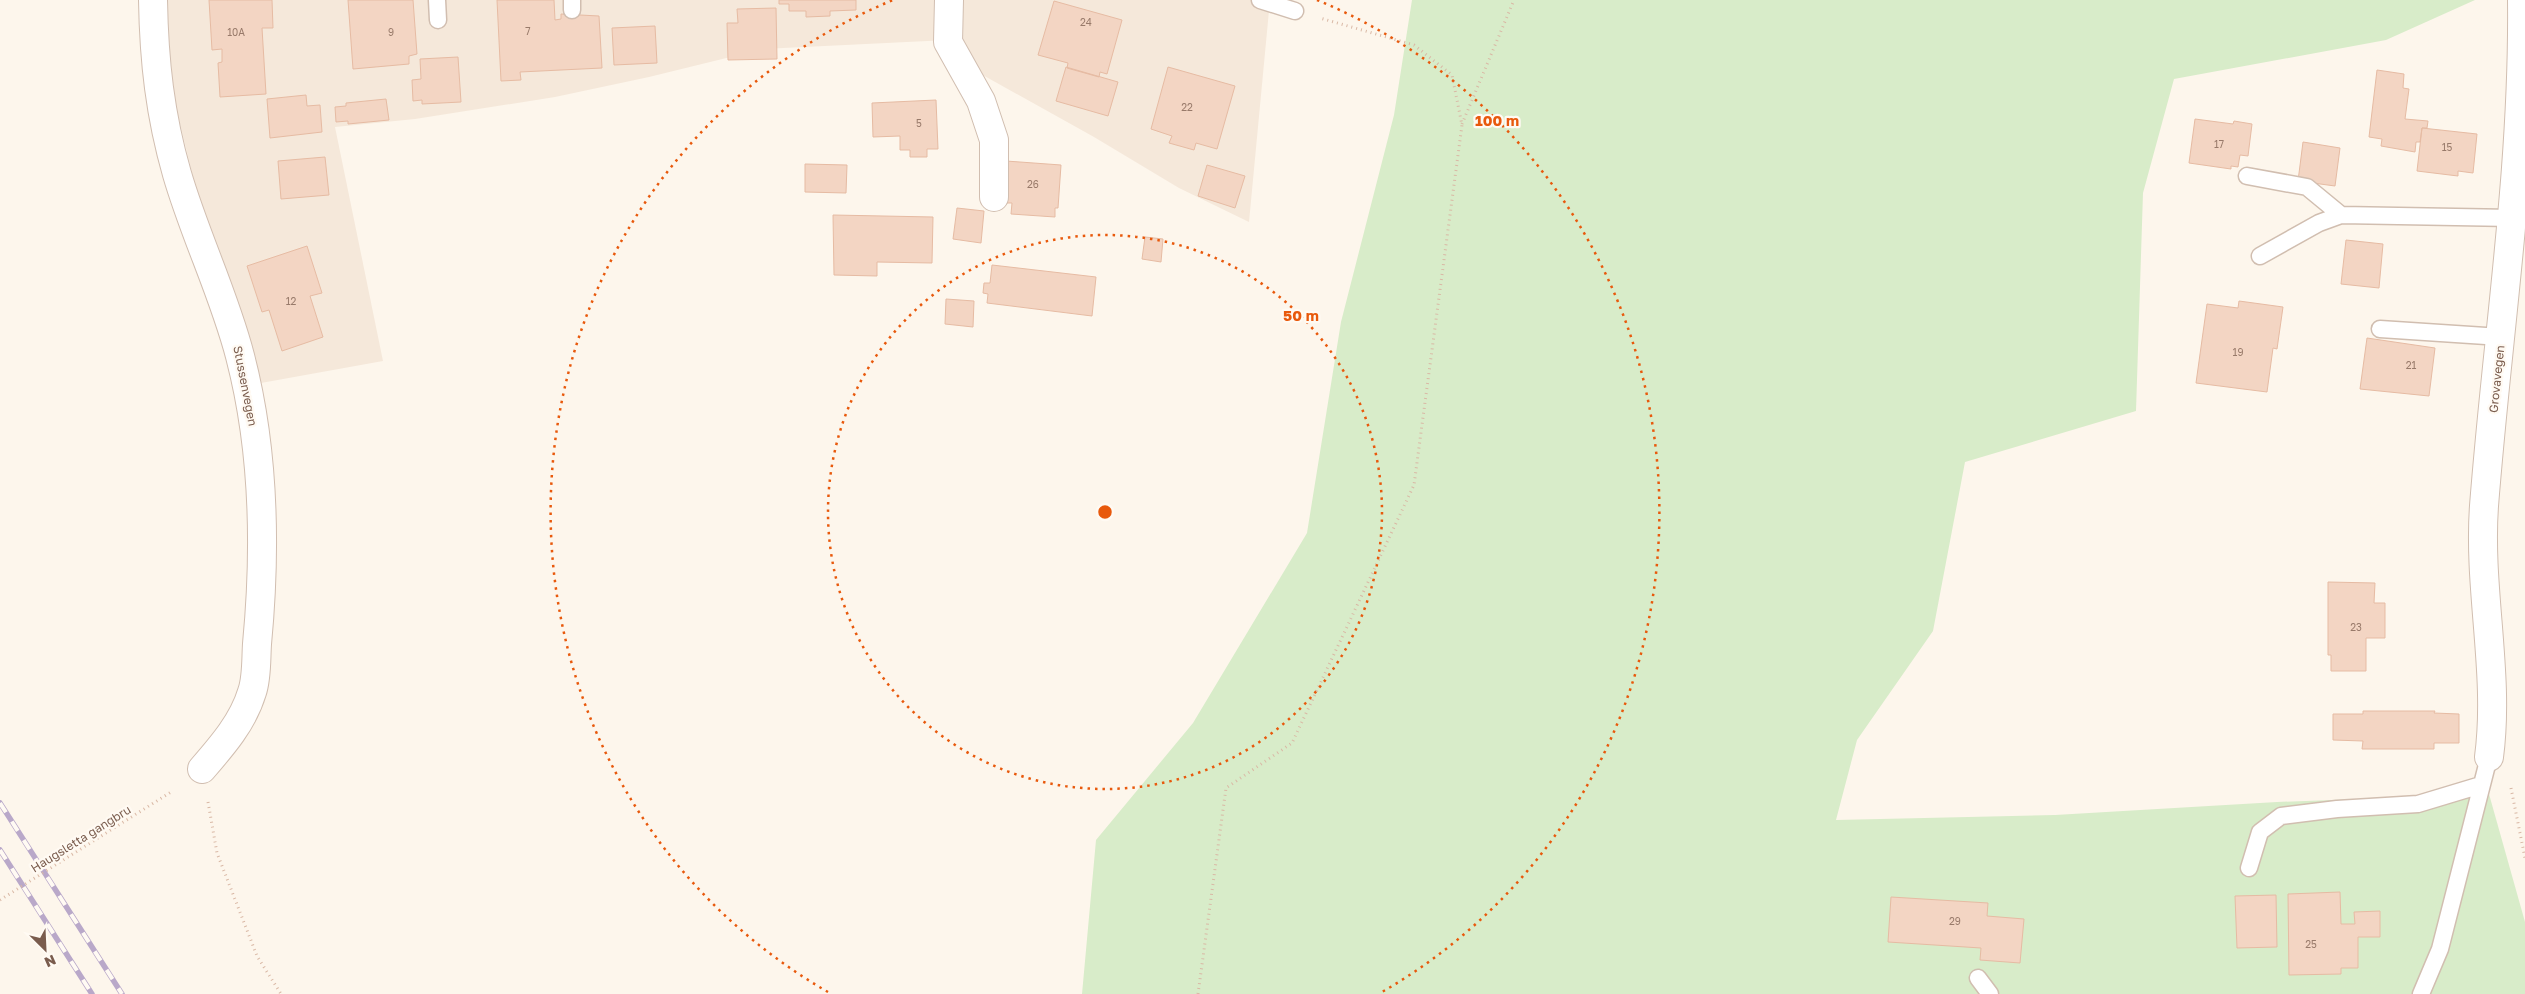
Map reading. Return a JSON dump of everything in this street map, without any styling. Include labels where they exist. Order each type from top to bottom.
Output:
[{"type":"street","name":"Stussenvegen","points":[[153,0],[154,56],[161,110],[177,175],[216,279],[240,357],[253,424],[260,486],[260,617],[252,691],[231,736],[202,769]]},
{"type":"street","points":[[949,0],[948,42],[981,101],[994,140],[994,196]]},
{"type":"street","name":"Grovavegen","points":[[2489,757],[2493,724],[2485,578],[2484,508],[2513,218],[2522,0]]},
{"type":"lane","points":[[436,0],[438,20]]},
{"type":"lane","points":[[1260,0],[1295,10]]},
{"type":"lane","points":[[2247,176],[2307,187],[2341,215]]},
{"type":"lane","points":[[2260,256],[2319,223],[2341,215],[2513,218]]},
{"type":"lane","points":[[2380,329],[2501,337]]},
{"type":"lane","points":[[2418,991],[2440,949],[2489,757]]},
{"type":"lane","points":[[2250,868],[2260,832],[2281,816],[2337,809],[2418,804],[2481,785]]},
{"type":"lane","points":[[1978,978],[1990,994]]},
{"type":"path","points":[[1198,994],[1226,788],[1292,743],[1414,485],[1462,124],[1514,0]]},
{"type":"path","points":[[1295,10],[1414,45],[1452,75],[1462,124]]},
{"type":"path","points":[[202,769],[218,853],[257,956],[280,994]]},
{"type":"path","name":"Haugsletta gangbru","points":[[0,900],[171,792]]},
{"type":"shaded area","points":[[165,0],[1270,0],[1249,222],[1179,188],[1094,137],[972,69],[948,40],[763,49],[649,77],[555,97],[415,119],[335,127],[383,361],[244,386],[175,103]]},
{"type":"green space","points":[[1412,0],[2475,0],[2386,40],[2174,79],[2143,193],[2136,411],[1965,462],[1933,631],[1857,740],[1836,820],[2055,815],[2277,802],[2489,794],[2525,922],[2525,994],[1082,994],[1096,840],[1193,723],[1307,533],[1341,322],[1394,115]]},
{"type":"building","points":[[209,0],[272,0],[273,28],[262,28],[266,94],[220,97],[218,63],[222,62],[222,49],[212,50]]},
{"type":"building","points":[[348,0],[413,0],[417,54],[409,56],[409,64],[353,69]]},
{"type":"building","points":[[497,0],[554,0],[555,20],[561,19],[561,14],[599,16],[602,68],[520,72],[521,80],[501,81]]},
{"type":"building","points":[[779,0],[856,0],[856,10],[830,11],[830,16],[806,17],[806,11],[789,11],[789,4],[779,4]]},
{"type":"building","points":[[1054,1],[1122,20],[1107,74],[1100,72],[1099,77],[1067,68],[1068,63],[1038,55]]},
{"type":"building","points":[[776,8],[777,59],[728,60],[727,23],[738,23],[737,9]]},
{"type":"building","points":[[655,26],[657,63],[614,65],[612,28]]},
{"type":"building","points":[[458,57],[461,102],[422,104],[422,100],[413,101],[412,80],[421,79],[420,59]]},
{"type":"building","points":[[1066,67],[1118,82],[1108,116],[1056,101]]},
{"type":"building","points":[[1168,67],[1235,86],[1217,149],[1196,143],[1194,150],[1169,143],[1172,136],[1151,129]]},
{"type":"building","points":[[2377,70],[2404,74],[2403,88],[2409,89],[2405,119],[2428,121],[2427,128],[2422,128],[2420,142],[2416,142],[2415,152],[2381,146],[2382,139],[2369,137]]},
{"type":"building","points":[[306,95],[307,106],[320,105],[322,132],[270,138],[267,99]]},
{"type":"building","points":[[386,99],[389,120],[348,124],[348,121],[336,122],[335,107],[346,106],[346,103]]},
{"type":"building","points":[[936,100],[938,149],[927,149],[927,157],[910,157],[910,150],[900,150],[900,136],[873,137],[872,103]]},
{"type":"building","points":[[2195,119],[2233,124],[2234,121],[2252,124],[2248,156],[2240,155],[2238,167],[2231,166],[2231,169],[2189,163]]},
{"type":"building","points":[[2422,128],[2477,134],[2473,173],[2458,171],[2458,176],[2417,171]]},
{"type":"building","points":[[2303,142],[2340,148],[2335,186],[2298,181]]},
{"type":"building","points":[[325,157],[329,195],[281,199],[278,161]]},
{"type":"building","points":[[1006,161],[1061,165],[1058,208],[1055,208],[1055,217],[1011,214],[1012,203],[1003,203]]},
{"type":"building","points":[[805,164],[847,165],[846,193],[805,192]]},
{"type":"building","points":[[1207,165],[1245,176],[1235,208],[1198,196]]},
{"type":"building","points":[[957,208],[984,211],[981,243],[953,239]]},
{"type":"building","points":[[833,215],[933,217],[932,263],[877,262],[877,276],[834,275]]},
{"type":"building","points":[[1145,237],[1163,239],[1161,262],[1142,259]]},
{"type":"building","points":[[2346,240],[2383,244],[2379,288],[2341,284]]},
{"type":"building","points":[[307,246],[322,293],[310,296],[323,337],[282,351],[269,310],[262,312],[247,266]]},
{"type":"building","points":[[992,265],[1096,277],[1092,316],[987,303],[988,294],[983,293],[984,283],[990,283]]},
{"type":"building","points":[[946,299],[974,301],[973,327],[945,324]]},
{"type":"building","points":[[2239,301],[2283,307],[2277,349],[2273,348],[2267,392],[2196,383],[2207,304],[2238,308]]},
{"type":"building","points":[[2367,338],[2435,348],[2429,396],[2360,389]]},
{"type":"building","points":[[2328,582],[2375,583],[2374,603],[2385,603],[2385,638],[2366,638],[2366,671],[2331,671],[2331,655],[2328,655]]},
{"type":"building","points":[[2363,711],[2435,711],[2434,713],[2459,714],[2459,743],[2434,743],[2434,749],[2362,749],[2363,741],[2333,740],[2333,714],[2363,714]]},
{"type":"building","points":[[2340,892],[2341,924],[2355,924],[2354,912],[2380,911],[2380,937],[2358,937],[2358,968],[2341,968],[2341,974],[2289,975],[2288,894]]},
{"type":"building","points":[[2276,895],[2277,947],[2237,948],[2235,896]]},
{"type":"building","points":[[1891,897],[1988,903],[1987,916],[2024,919],[2020,963],[1980,960],[1981,948],[1888,942]]},
{"type":"railway","points":[[0,803],[122,994]]},
{"type":"railway","points":[[0,850],[92,994]]}]
